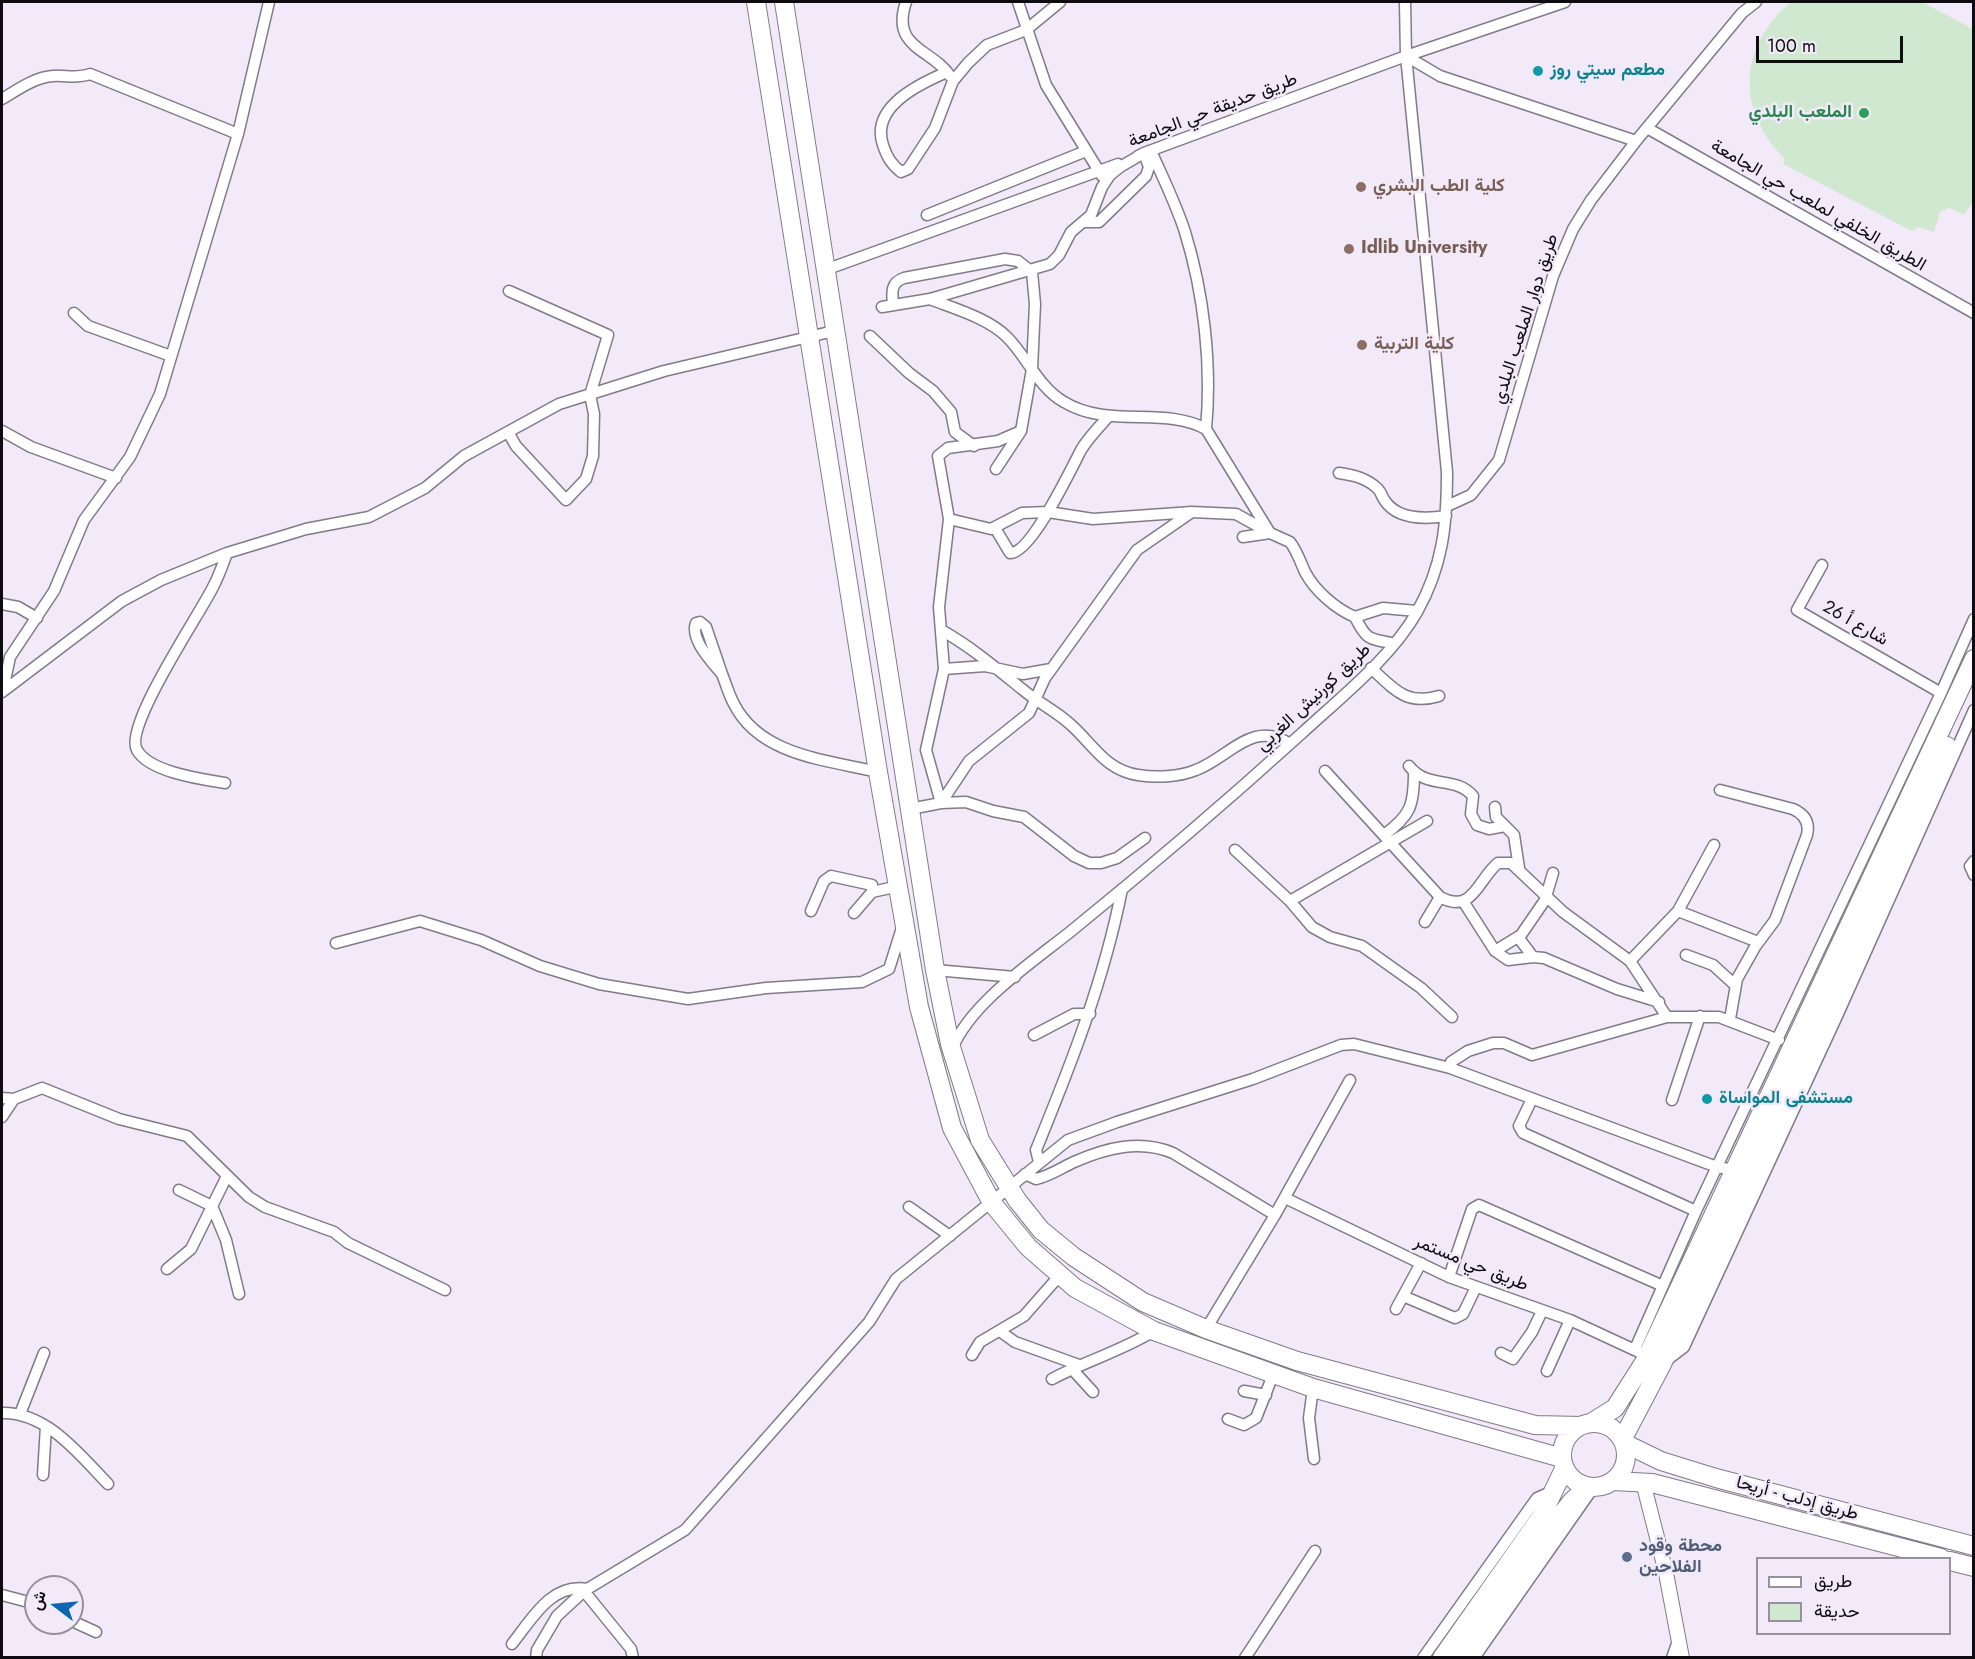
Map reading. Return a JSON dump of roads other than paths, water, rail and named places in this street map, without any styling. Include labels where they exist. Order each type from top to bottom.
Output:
[{"type":"main road","points":[[756,2],[878,772],[919,1007],[952,1128],[992,1203],[1029,1247],[1084,1294],[1154,1331],[1273,1375],[1563,1464],[1571,1479],[1590,1488]]},
{"type":"main road","points":[[784,2],[935,970],[952,1049],[980,1140],[1008,1186],[1041,1230],[1074,1257],[1143,1302],[1206,1329],[1297,1361],[1534,1425],[1586,1424],[1609,1427],[1623,1441]]},
{"type":"main road","points":[[1460,1658],[1572,1501],[1590,1488],[1613,1481],[1621,1472],[1626,1461],[1623,1441],[1648,1357],[1726,1169],[1974,659]]},
{"type":"main road","points":[[1442,1658],[1541,1517],[1563,1464],[1564,1441],[1586,1424],[1615,1408],[1648,1357],[1974,689]]},
{"type":"main road","name":"طريق إدلب - أريحا","points":[[1623,1441],[1661,1461],[1716,1478],[1974,1546]]},
{"type":"main road","name":"طريق إدلب - أريحا","points":[[1613,1481],[1643,1482],[1937,1557]]},
{"type":"main road","points":[[1951,1561],[1974,1567]]},
{"type":"street","points":[[2,691],[4,668],[54,591],[84,520],[130,457],[160,394],[238,134],[269,2]]},
{"type":"street","points":[[906,2],[903,22],[909,40],[920,53],[950,77]]},
{"type":"street","points":[[825,270],[1102,176],[1046,85],[1018,2]]},
{"type":"street","points":[[950,77],[935,128],[908,169],[901,171],[889,160],[882,143],[880,131],[883,118],[905,95],[950,77],[987,45],[1026,30],[1060,2]]},
{"type":"street","name":"طريق كورنيش الغربي","points":[[952,1049],[960,1030],[1015,977],[1186,837],[1371,668],[1417,611],[1440,563],[1446,511],[1447,472],[1406,56],[1405,2]]},
{"type":"street","points":[[1529,2],[1530,14]]},
{"type":"street","name":"طريق حديقة حي الجامعة","points":[[1032,272],[1018,261],[1005,259],[904,278],[898,280],[892,288],[888,306],[930,299],[1032,272],[1055,260],[1071,232],[1085,222],[1094,210],[1102,176],[1148,152],[1406,56],[1565,2]]},
{"type":"street","name":"طريق دوار الملعب البلدي","points":[[1446,511],[1471,495],[1499,460],[1550,286],[1573,229],[1591,200],[1636,141],[1742,13],[1756,2]]},
{"type":"street","points":[[1406,56],[1440,76],[1636,141]]},
{"type":"street","points":[[2,99],[17,88],[50,76],[72,78],[90,74],[238,134]]},
{"type":"street","name":"الطريق الخلفي لملعب حي الجامعة","points":[[1647,128],[1974,313]]},
{"type":"street","points":[[927,215],[1086,151]]},
{"type":"street","points":[[1085,222],[1099,222],[1146,176],[1149,167],[1148,152]]},
{"type":"street","points":[[1148,152],[1176,207],[1191,254],[1209,372],[1206,429]]},
{"type":"street","points":[[996,469],[1021,430],[1032,369],[1035,304],[1032,272]]},
{"type":"street","points":[[508,432],[516,446],[566,500],[586,479],[593,456],[595,426],[590,394],[608,335],[509,291]]},
{"type":"street","points":[[930,299],[979,319],[1006,335],[1044,384],[1064,402],[1108,417],[1180,420],[1194,422],[1206,429],[1270,533]]},
{"type":"street","points":[[74,313],[88,326],[171,356]]},
{"type":"street","points":[[2,691],[122,601],[161,580],[227,553],[306,529],[369,517],[425,488],[464,456],[559,404],[664,371],[834,331]]},
{"type":"street","points":[[870,336],[909,373],[933,391],[951,412],[955,432],[974,446]]},
{"type":"street","points":[[995,528],[1008,550],[1017,552],[1048,512],[1083,448],[1108,417]]},
{"type":"street","points":[[941,803],[926,750],[944,669],[939,607],[949,519],[938,456],[948,448],[998,441],[1021,430]]},
{"type":"street","points":[[2,431],[31,447],[116,478]]},
{"type":"street","points":[[1339,472],[1361,477],[1379,489],[1385,502],[1398,513],[1414,517],[1446,511]]},
{"type":"street","points":[[949,519],[995,528],[1018,514],[1048,512],[1093,519],[1192,512],[1236,514],[1290,542],[1306,575],[1339,610],[1355,617],[1364,634],[1371,640],[1392,644]]},
{"type":"street","points":[[941,803],[969,761],[1023,720],[1052,669],[1137,549],[1192,512]]},
{"type":"street","points":[[1243,537],[1270,533]]},
{"type":"street","points":[[225,783],[183,775],[144,760],[135,748],[135,730],[157,684],[213,588],[227,553]]},
{"type":"street","name":"شارع أ 26","points":[[1822,565],[1797,610],[1941,693]]},
{"type":"street","points":[[2,604],[18,607],[37,618]]},
{"type":"street","points":[[1355,617],[1383,608],[1417,611]]},
{"type":"street","points":[[1974,619],[1779,1040],[1726,1169],[1696,1211],[1663,1286],[1648,1357],[1684,1347],[1838,1014],[1974,710]]},
{"type":"street","points":[[941,630],[998,668],[1036,700],[1069,723],[1099,756],[1127,773],[1164,776],[1196,771],[1251,738],[1263,734],[1277,736],[1290,744]]},
{"type":"street","points":[[944,669],[998,668],[1023,674],[1052,669]]},
{"type":"street","points":[[1371,668],[1407,699],[1424,700],[1439,696]]},
{"type":"street","points":[[722,674],[734,706],[754,729],[777,747],[878,772]]},
{"type":"street","points":[[1387,839],[1408,815],[1413,798],[1412,769],[1437,783],[1458,785],[1467,789],[1473,796],[1473,820],[1483,828],[1505,826]]},
{"type":"street","points":[[1325,771],[1440,897],[1448,901],[1463,901],[1474,893],[1498,863],[1505,861],[1519,868],[1563,912],[1630,961],[1667,1017]]},
{"type":"street","points":[[1720,790],[1793,808],[1801,813],[1808,825],[1807,835],[1775,920],[1758,942],[1735,985],[1730,1019]]},
{"type":"street","points":[[910,809],[941,803],[973,802],[993,811],[1024,817],[1074,856],[1089,862],[1101,863],[1117,858],[1145,838]]},
{"type":"street","points":[[1495,807],[1496,817],[1514,835],[1519,868]]},
{"type":"street","points":[[1290,901],[1387,839],[1427,821]]},
{"type":"street","points":[[1630,961],[1678,911],[1714,845]]},
{"type":"street","points":[[1235,850],[1290,901],[1312,927],[1330,937],[1362,946],[1421,988],[1452,1017]]},
{"type":"street","points":[[1974,861],[1970,866],[1974,875]]},
{"type":"street","points":[[1495,951],[1518,938],[1547,895],[1553,873]]},
{"type":"street","points":[[811,911],[824,881],[831,876],[872,885],[872,892]]},
{"type":"street","points":[[854,913],[872,892],[899,886]]},
{"type":"street","points":[[1039,1162],[1036,1150],[1090,1014],[1108,956],[1122,889]]},
{"type":"street","points":[[1425,922],[1440,897]]},
{"type":"street","points":[[1463,901],[1495,951],[1508,960],[1544,958],[1617,989],[1659,1002]]},
{"type":"street","points":[[1678,911],[1758,942]]},
{"type":"street","points":[[336,943],[420,921],[481,940],[540,966],[599,984],[688,999],[766,988],[862,982],[889,969],[899,942],[904,913]]},
{"type":"street","points":[[1518,938],[1533,957]]},
{"type":"street","points":[[1686,956],[1713,965],[1735,985]]},
{"type":"street","points":[[935,970],[1015,977]]},
{"type":"street","points":[[1034,1035],[1074,1014],[1090,1014]]},
{"type":"street","points":[[1450,1068],[1451,1062],[1464,1054],[1494,1042],[1504,1043],[1532,1055],[1667,1017],[1700,1016],[1730,1019],[1779,1040]]},
{"type":"street","points":[[1672,1101],[1700,1016]]},
{"type":"street","points":[[536,1658],[537,1650],[557,1616],[585,1590],[685,1530],[869,1322],[896,1279],[992,1203],[1008,1186],[1068,1140],[1253,1078],[1341,1045],[1367,1046],[1450,1068],[1726,1169]]},
{"type":"street","points":[[1206,1329],[1285,1198],[1350,1080]]},
{"type":"street","points":[[2,1098],[14,1099],[42,1088],[119,1119],[186,1136],[249,1197],[265,1207],[334,1232],[348,1243],[445,1290]]},
{"type":"street","points":[[2,1117],[14,1099]]},
{"type":"street","points":[[1532,1099],[1519,1126],[1523,1133],[1696,1211]]},
{"type":"street","points":[[1025,1174],[1036,1179],[1116,1148],[1135,1145],[1155,1147],[1173,1153],[1275,1215]]},
{"type":"street","points":[[167,1269],[191,1249],[227,1176]]},
{"type":"street","points":[[178,1190],[212,1206],[226,1240],[239,1294]]},
{"type":"street","name":"طريق حي مستمر","points":[[1285,1198],[1449,1277],[1570,1320],[1648,1357]]},
{"type":"street","points":[[1449,1277],[1472,1209],[1479,1205],[1663,1286]]},
{"type":"street","points":[[909,1207],[950,1236]]},
{"type":"street","points":[[1396,1309],[1421,1263]]},
{"type":"street","points":[[972,1355],[980,1342],[1001,1332],[1024,1316],[1060,1275]]},
{"type":"street","points":[[1403,1296],[1455,1318],[1463,1314],[1476,1287]]},
{"type":"street","points":[[1501,1353],[1513,1359],[1532,1332],[1542,1311]]},
{"type":"street","points":[[1547,1371],[1570,1320]]},
{"type":"street","points":[[1052,1379],[1075,1367],[1113,1354],[1154,1331]]},
{"type":"street","points":[[1001,1332],[1015,1342],[1075,1367],[1093,1392]]},
{"type":"street","points":[[20,1414],[44,1353]]},
{"type":"street","points":[[1228,1419],[1244,1425],[1256,1418],[1273,1375]]},
{"type":"street","points":[[1313,1388],[1309,1418],[1314,1460]]},
{"type":"street","points":[[1244,1391],[1266,1395]]},
{"type":"street","points":[[2,1413],[20,1414],[46,1426],[108,1484]]},
{"type":"street","points":[[43,1475],[46,1426]]},
{"type":"street","points":[[1643,1482],[1666,1574],[1682,1658]]},
{"type":"street","points":[[1474,1658],[1590,1488]]},
{"type":"street","points":[[1423,1658],[1537,1498],[1553,1491]]},
{"type":"street","points":[[1245,1658],[1315,1551]]},
{"type":"street","points":[[512,1644],[544,1602],[563,1591],[576,1587],[585,1590],[631,1648],[633,1658]]},
{"type":"street","points":[[2,1595],[24,1601]]},
{"type":"street","points":[[84,1626],[96,1632]]},
{"type":"street","points":[[1672,1658],[1678,1641]]},
{"type":"place","name":"مطعم سيتي روز","points":[[1538,71]]},
{"type":"place","name":"الملعب البلدي","points":[[1864,113]]},
{"type":"place","name":"كلية الطب البشري","points":[[1361,187]]},
{"type":"place","name":"Idlib University","points":[[1349,249]]},
{"type":"place","name":"كلية التربية","points":[[1362,345]]},
{"type":"place","name":"مستشفى المواساة","points":[[1707,1099]]},
{"type":"place","name":"محطة وقود الفلاحين","points":[[1627,1557]]}]
